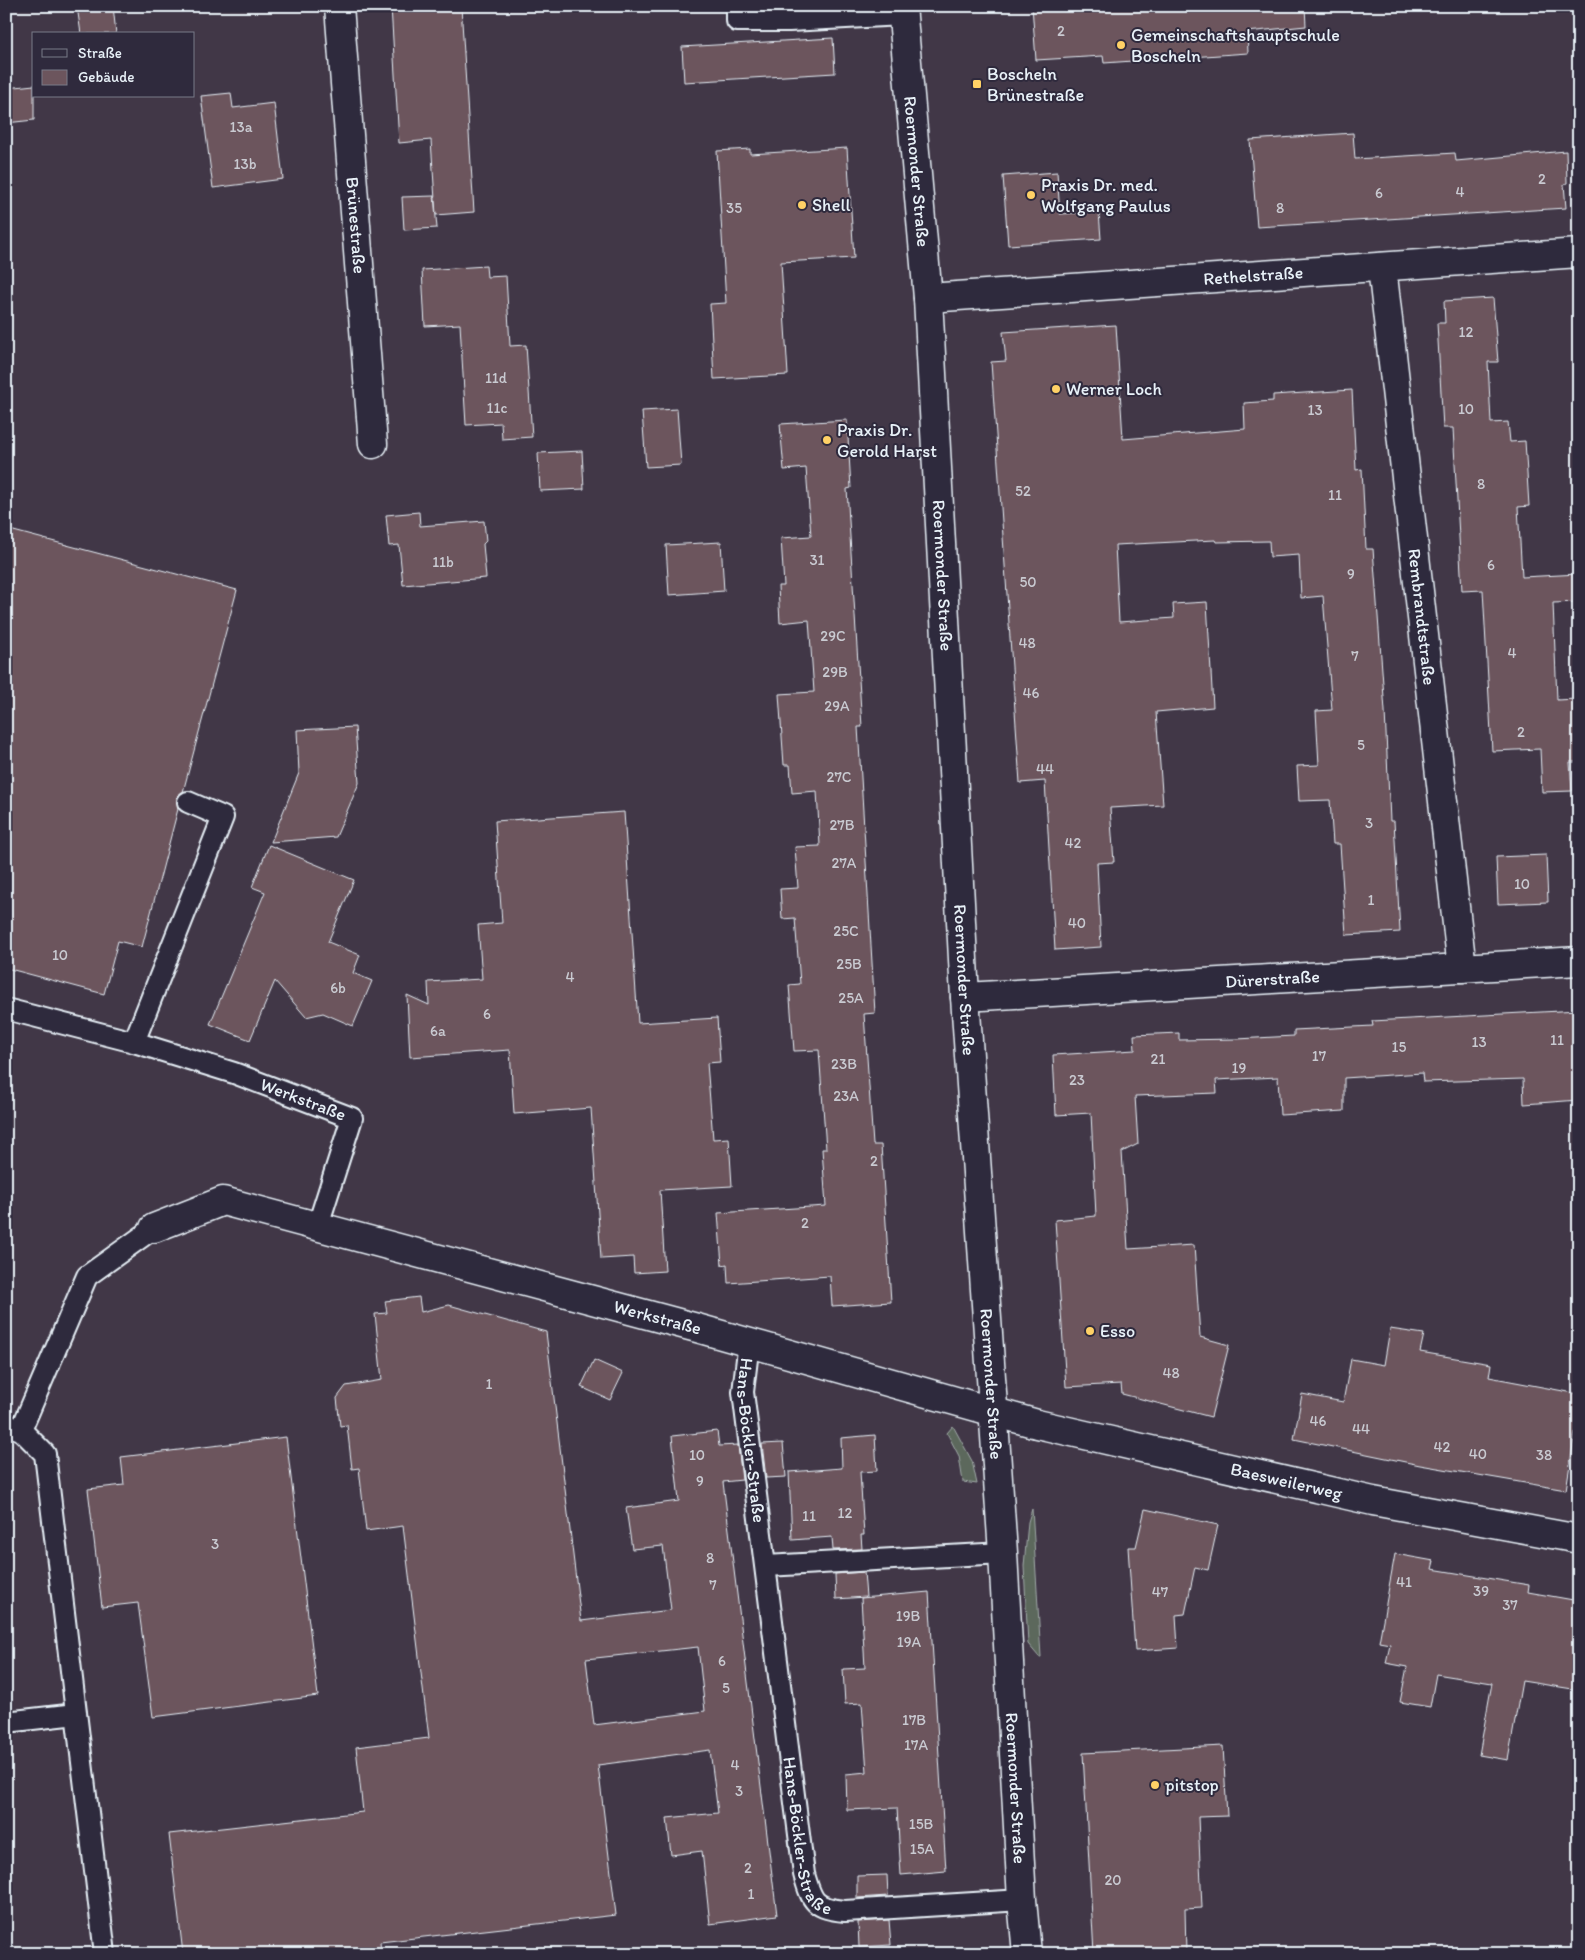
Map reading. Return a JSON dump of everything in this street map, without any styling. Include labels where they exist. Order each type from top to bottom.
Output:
[{"type":"street","name":"Brünestraße","points":[[339,6],[373,444]]},
{"type":"street","name":"Roermonder Straße","points":[[903,11],[928,298],[965,997],[1003,1552],[1022,1900],[1027,1954]]},
{"type":"street","name":"Rethelstraße","points":[[928,298],[1579,253]]},
{"type":"street","name":"Rembrandtstraße","points":[[1382,267],[1462,968]]},
{"type":"street","name":"Dürerstraße","points":[[965,997],[1579,961]]},
{"type":"street","name":"Werkstraße","points":[[154,1228],[223,1201],[749,1342],[994,1414]]},
{"type":"street","name":"Baesweilerweg","points":[[994,1414],[1373,1501],[1579,1539]]},
{"type":"lane","points":[[737,6],[738,21],[789,21],[903,11]]},
{"type":"lane","points":[[6,1009],[134,1042],[223,817],[188,802]]},
{"type":"lane","name":"Werkstraße","points":[[134,1042],[234,1073],[352,1118],[318,1225]]},
{"type":"lane","points":[[105,1954],[45,1454],[13,1428],[87,1276],[154,1228]]},
{"type":"lane","name":"Hans-Böckler-Straße","points":[[749,1342],[744,1392],[804,1874],[810,1894],[824,1909],[845,1911],[1022,1900]]},
{"type":"lane","points":[[766,1566],[1003,1552]]},
{"type":"lane","points":[[6,1722],[76,1714]]},
{"type":"green space","points":[[953,1426],[972,1461],[977,1484],[963,1482],[959,1456],[947,1433]]},
{"type":"green space","points":[[1032,1509],[1041,1657],[1028,1644],[1024,1566],[1028,1522]]},
{"type":"building","points":[[77,6],[113,6],[116,32],[81,32]]},
{"type":"building","points":[[391,6],[461,6],[474,212],[436,215],[431,140],[399,143]]},
{"type":"building","points":[[1032,6],[1305,6],[1306,26],[1247,32],[1248,53],[1104,63],[1103,56],[1036,60]]},
{"type":"building","points":[[833,38],[835,73],[684,82],[682,47]]},
{"type":"building","points":[[32,85],[34,120],[6,123],[6,88]]},
{"type":"building","points":[[231,93],[233,108],[274,103],[283,179],[213,188],[201,96]]},
{"type":"building","points":[[1353,133],[1355,159],[1455,153],[1456,161],[1566,151],[1567,183],[1564,184],[1566,208],[1257,227],[1250,140]]},
{"type":"building","points":[[847,148],[854,258],[781,262],[788,375],[714,379],[710,304],[726,303],[717,151],[750,149],[750,154]]},
{"type":"building","name":"Praxis Dr. med. Wolfgang Paulus","points":[[1057,172],[1060,214],[1099,212],[1101,239],[1008,245],[1003,176]]},
{"type":"building","points":[[434,196],[437,228],[404,230],[402,197]]},
{"type":"building","points":[[486,266],[487,277],[506,276],[510,346],[526,345],[532,437],[502,439],[501,423],[466,425],[460,324],[425,326],[422,270]]},
{"type":"building","points":[[1493,298],[1498,362],[1488,362],[1491,423],[1508,422],[1510,442],[1525,441],[1529,506],[1518,507],[1522,577],[1579,574],[1579,602],[1553,603],[1557,700],[1577,699],[1579,762],[1570,762],[1572,791],[1542,792],[1540,749],[1492,751],[1483,590],[1462,591],[1453,428],[1443,428],[1437,323],[1445,323],[1444,301]]},
{"type":"building","points":[[1116,325],[1123,439],[1245,429],[1244,403],[1273,401],[1273,395],[1352,390],[1356,470],[1362,469],[1366,549],[1373,549],[1385,711],[1390,821],[1394,821],[1400,932],[1346,935],[1340,844],[1333,844],[1330,800],[1299,801],[1297,766],[1319,765],[1316,711],[1332,710],[1323,596],[1301,598],[1299,555],[1270,557],[1269,541],[1216,542],[1215,540],[1115,545],[1119,622],[1174,618],[1173,604],[1207,602],[1213,707],[1156,712],[1163,805],[1110,808],[1114,862],[1097,863],[1101,947],[1055,950],[1045,781],[1020,783],[991,362],[1006,361],[1003,332]]},
{"type":"building","points":[[677,409],[681,465],[646,467],[642,411]]},
{"type":"building","points":[[847,420],[851,488],[847,489],[862,727],[858,727],[875,1013],[864,1014],[873,1145],[881,1145],[891,1302],[832,1306],[830,1276],[728,1283],[727,1264],[722,1265],[718,1213],[826,1206],[822,1149],[826,1149],[819,1050],[794,1051],[789,985],[800,984],[795,918],[782,919],[780,889],[798,888],[795,847],[820,846],[817,791],[792,793],[790,765],[784,765],[779,694],[814,692],[809,620],[780,623],[778,586],[784,586],[781,538],[811,536],[806,468],[784,470],[780,424]]},
{"type":"building","points":[[582,451],[584,489],[540,491],[538,453]]},
{"type":"building","points":[[419,512],[420,526],[484,521],[486,541],[483,544],[486,578],[403,585],[399,545],[389,546],[386,515]]},
{"type":"building","points":[[6,529],[237,590],[183,792],[177,798],[178,809],[142,947],[118,941],[104,994],[6,968]]},
{"type":"building","points":[[721,542],[724,591],[669,595],[666,545]]},
{"type":"building","points":[[355,727],[359,783],[336,837],[271,842],[299,773],[297,730]]},
{"type":"building","points":[[624,812],[638,1023],[717,1018],[720,1062],[707,1063],[713,1139],[729,1138],[732,1186],[660,1190],[665,1271],[634,1273],[633,1257],[601,1259],[591,1108],[514,1114],[510,1050],[410,1057],[407,995],[429,1005],[428,982],[482,979],[478,925],[502,923],[495,821]]},
{"type":"building","points":[[269,845],[354,880],[328,942],[360,955],[353,973],[372,981],[353,1026],[323,1013],[306,1017],[275,981],[250,1040],[210,1024],[265,892],[252,887]]},
{"type":"building","points":[[1546,855],[1548,902],[1498,904],[1496,857]]},
{"type":"building","points":[[1579,1010],[1579,1100],[1524,1104],[1523,1079],[1423,1082],[1422,1073],[1344,1078],[1344,1111],[1280,1115],[1278,1077],[1216,1080],[1217,1093],[1135,1096],[1138,1144],[1122,1152],[1128,1249],[1194,1245],[1200,1337],[1229,1345],[1211,1417],[1122,1394],[1121,1384],[1066,1387],[1055,1220],[1096,1216],[1091,1113],[1056,1115],[1053,1055],[1135,1050],[1134,1035],[1179,1033],[1179,1040],[1294,1036],[1294,1030],[1373,1026],[1372,1021]]},
{"type":"building","points":[[419,1297],[421,1312],[449,1305],[546,1332],[581,1621],[671,1610],[663,1546],[632,1549],[626,1508],[679,1501],[672,1436],[717,1431],[719,1446],[738,1445],[742,1480],[723,1482],[777,1915],[710,1924],[702,1851],[671,1855],[667,1818],[718,1813],[710,1750],[598,1765],[616,1915],[380,1942],[381,1954],[183,1954],[169,1834],[363,1812],[356,1747],[429,1738],[403,1526],[366,1531],[359,1468],[352,1469],[347,1425],[340,1426],[337,1398],[346,1386],[382,1380],[375,1314],[387,1313],[385,1301]],"holes":[[[698,1647],[705,1711],[594,1725],[586,1659]]]},
{"type":"building","points":[[1390,1329],[1424,1334],[1420,1352],[1491,1364],[1489,1377],[1579,1394],[1579,1433],[1575,1432],[1566,1490],[1420,1465],[1294,1439],[1302,1394],[1343,1402],[1351,1359],[1384,1365]]},
{"type":"building","points":[[594,1360],[623,1373],[610,1400],[581,1387]]},
{"type":"building","points":[[875,1435],[877,1471],[860,1472],[864,1535],[861,1535],[862,1549],[833,1550],[832,1537],[792,1540],[789,1472],[842,1468],[841,1438]]},
{"type":"building","points":[[286,1437],[318,1696],[153,1717],[138,1603],[102,1607],[88,1489],[124,1485],[121,1457]]},
{"type":"building","points":[[783,1443],[786,1477],[766,1478],[762,1444]]},
{"type":"building","points":[[1145,1509],[1218,1525],[1208,1570],[1195,1567],[1185,1614],[1176,1615],[1178,1648],[1135,1651],[1128,1547],[1136,1547]]},
{"type":"building","points":[[1395,1554],[1434,1561],[1432,1569],[1529,1585],[1528,1592],[1579,1601],[1579,1690],[1522,1681],[1508,1760],[1479,1755],[1492,1683],[1436,1674],[1430,1707],[1400,1702],[1407,1667],[1386,1663],[1390,1644],[1379,1642]]},
{"type":"building","points":[[864,1572],[866,1597],[836,1599],[835,1574]]},
{"type":"building","points":[[929,1592],[946,1871],[901,1875],[897,1808],[847,1810],[846,1774],[867,1772],[862,1703],[845,1704],[843,1669],[865,1668],[861,1598]]},
{"type":"building","points":[[1223,1746],[1227,1816],[1198,1817],[1202,1908],[1185,1909],[1186,1954],[1094,1954],[1083,1753]]},
{"type":"building","points":[[887,1875],[888,1896],[857,1898],[857,1876]]},
{"type":"building","points":[[889,1920],[891,1945],[859,1947],[858,1922]]},
{"type":"place","name":"Gemeinschaftshauptschule Boscheln","points":[[1121,45]]},
{"type":"place","name":"Boscheln Brünestraße","points":[[977,84]]},
{"type":"place","name":"Praxis Dr. med. Wolfgang Paulus","points":[[1031,195]]},
{"type":"place","name":"Shell","points":[[802,205]]},
{"type":"place","name":"Werner Loch","points":[[1056,389]]},
{"type":"place","name":"Praxis Dr. Gerold Harst","points":[[827,440]]},
{"type":"place","name":"Esso","points":[[1090,1331]]},
{"type":"place","name":"pitstop","points":[[1155,1785]]}]
